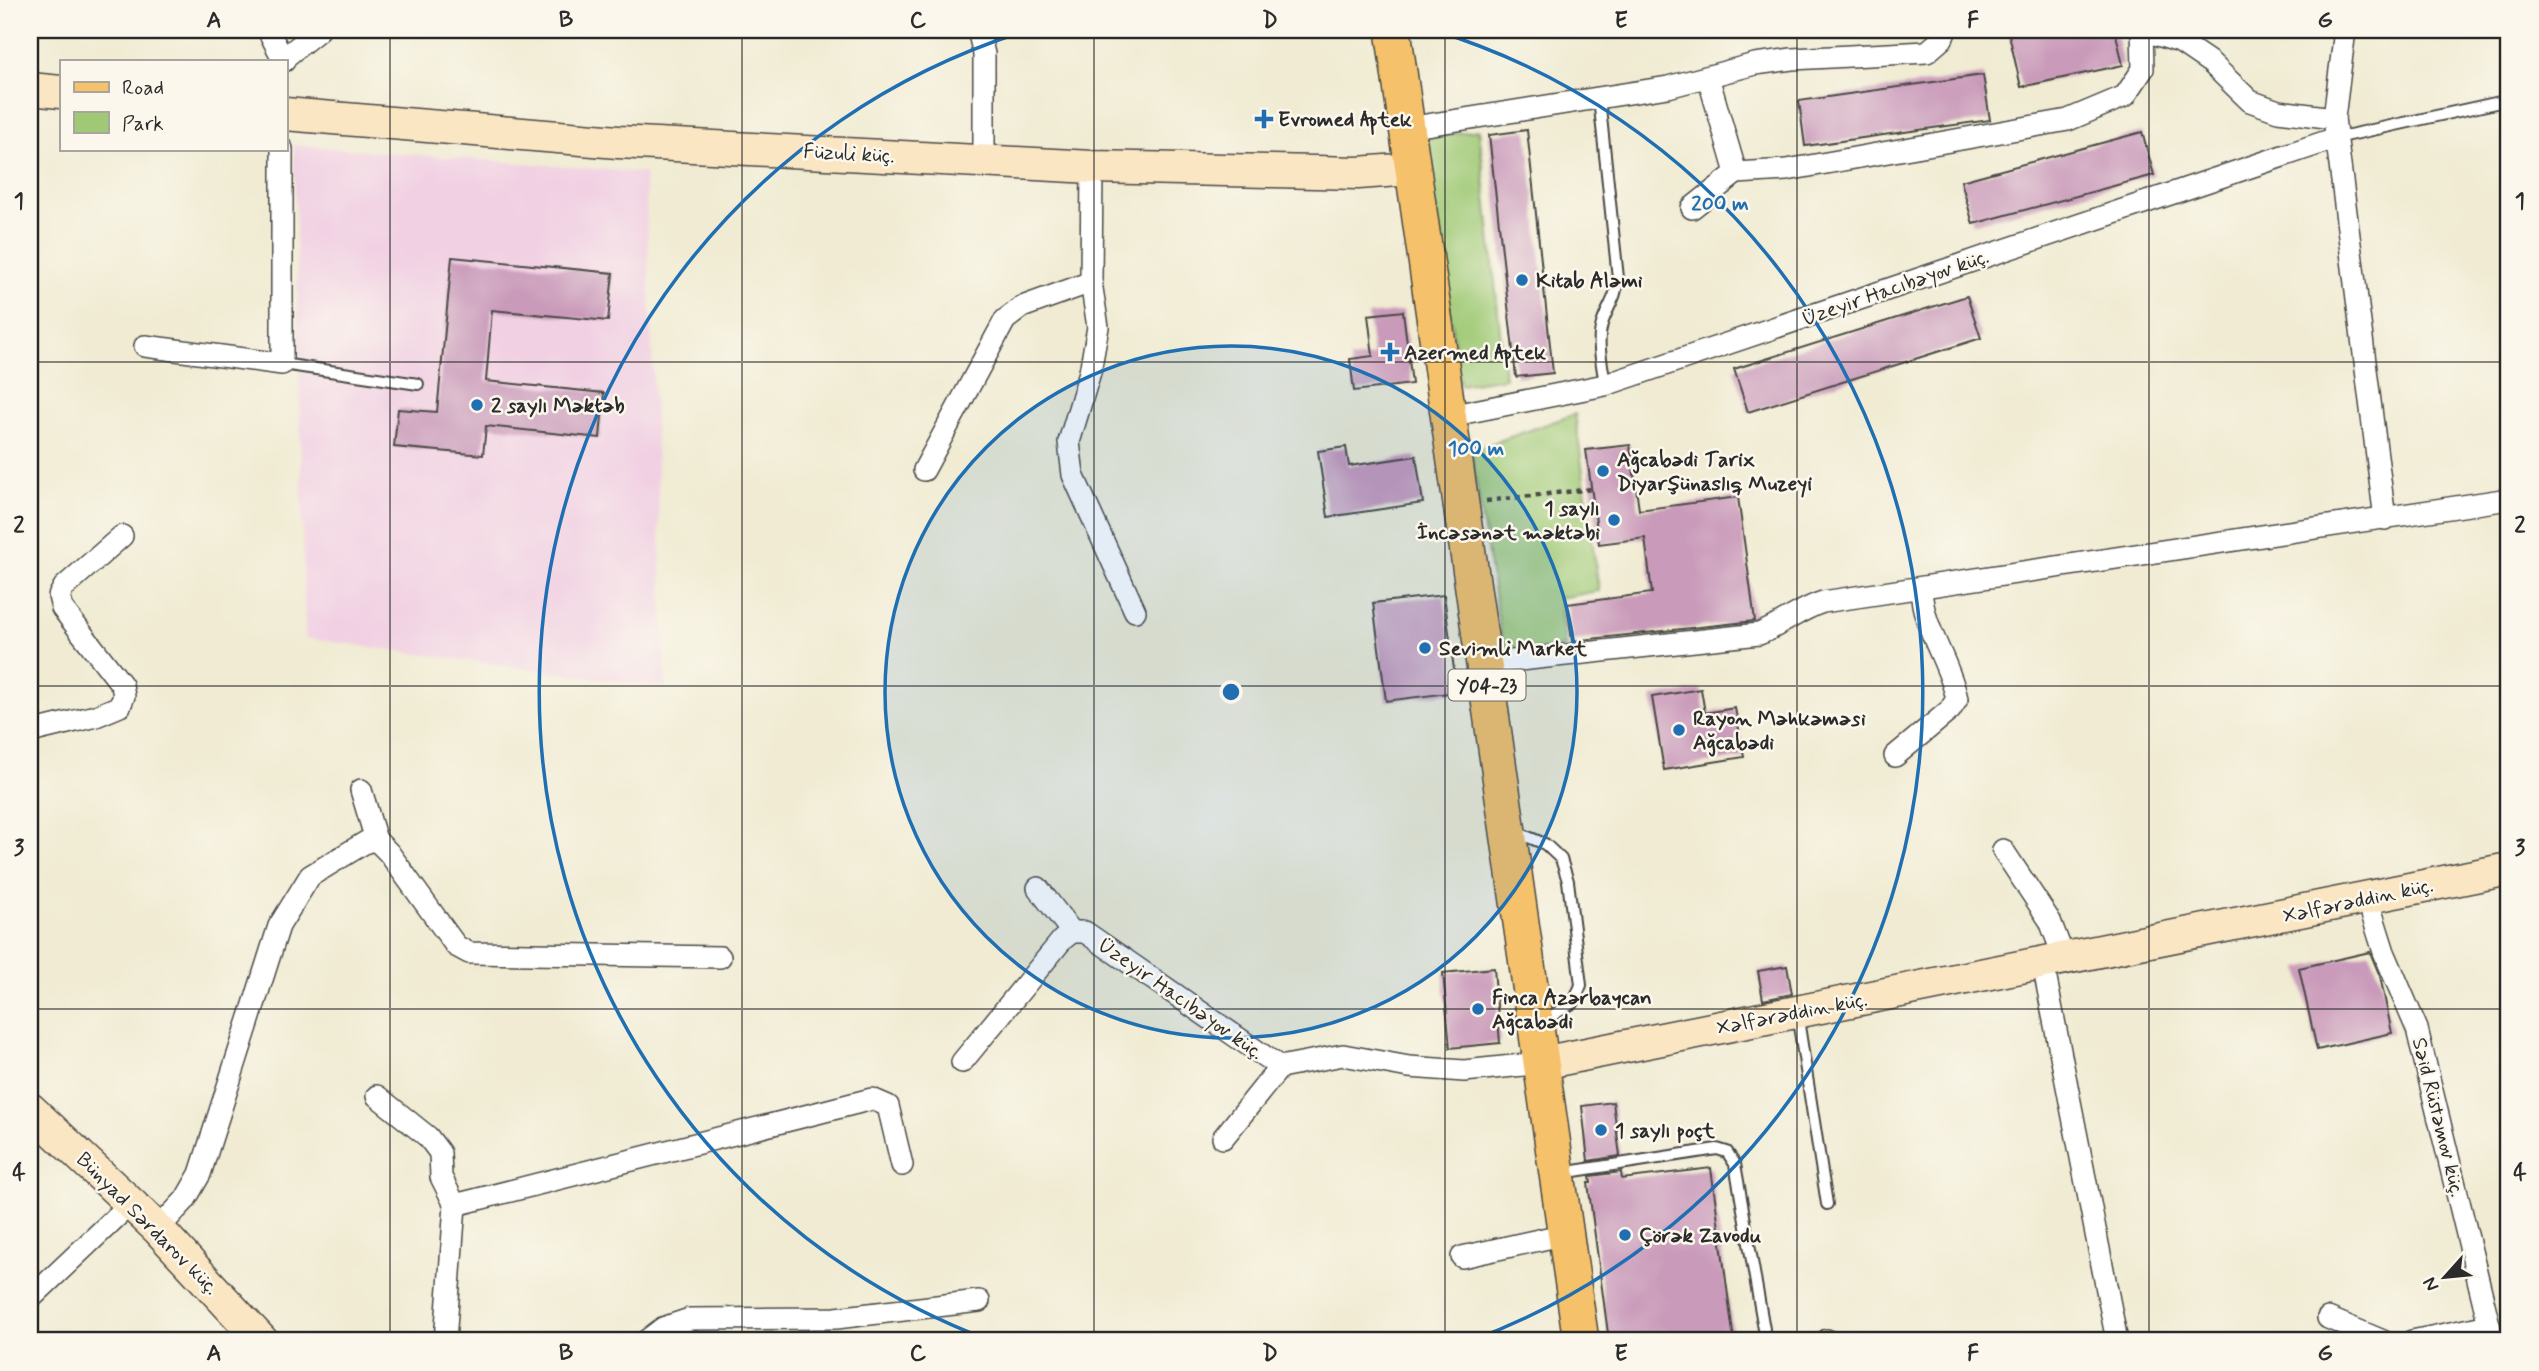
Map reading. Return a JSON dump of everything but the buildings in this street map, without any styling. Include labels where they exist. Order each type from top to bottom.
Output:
[{"type":"main road","name":"Y04-23","points":[[1393,30],[1581,1341]]},
{"type":"street","points":[[268,30],[284,60],[319,30]]},
{"type":"street","points":[[978,30],[984,54],[984,160]]},
{"type":"street","points":[[1407,128],[1668,88],[1755,64],[1792,59],[1927,52],[1942,38],[1946,30]]},
{"type":"street","points":[[1692,208],[1736,173],[1787,170],[2068,120],[2125,96],[2143,69],[2142,30],[2180,42],[2211,63],[2250,101],[2335,128]]},
{"type":"street","points":[[2345,30],[2335,128],[2385,519]]},
{"type":"street","points":[[1708,77],[1736,173]]},
{"type":"street","points":[[30,89],[60,92]]},
{"type":"street","name":"Füzuli küç.","points":[[287,114],[618,142],[1091,167],[1347,173],[1413,169]]},
{"type":"street","name":"Üzeyir Hacıbəyov küç.","points":[[1448,416],[1605,385],[2335,128]]},
{"type":"street","points":[[145,346],[282,364],[282,150]]},
{"type":"street","points":[[1091,167],[1091,282],[1098,327],[1090,372],[1069,442],[1073,475],[1135,611]]},
{"type":"street","points":[[924,470],[1005,320],[1022,307],[1091,282]]},
{"type":"street","points":[[1484,664],[1759,634],[1775,628],[1805,608],[1823,602],[2509,499]]},
{"type":"street","points":[[30,732],[96,716],[120,706],[124,696],[121,685],[62,608],[59,596],[64,587],[122,536]]},
{"type":"street","points":[[1895,755],[1950,710],[1956,699],[1954,685],[1927,627],[1921,589]]},
{"type":"street","points":[[361,790],[376,840],[456,946],[469,953],[720,957]]},
{"type":"street","points":[[158,1229],[185,1199],[200,1174],[279,926],[295,897],[310,876],[366,842],[376,840]]},
{"type":"street","points":[[2003,850],[2050,921],[2054,962],[2117,1341]]},
{"type":"street","name":"Xəlfərəddin küç.","points":[[1542,1063],[2509,869]]},
{"type":"street","points":[[1038,888],[1072,933]]},
{"type":"street","name":"Səid Rüstəmov küç.","points":[[2367,898],[2384,952],[2417,1029],[2491,1333]]},
{"type":"street","name":"Üzeyir Hacıbəyov küç.","points":[[962,1062],[1072,933],[1086,932],[1280,1067],[1343,1055],[1409,1067],[1464,1071],[1542,1063]]},
{"type":"street","points":[[1223,1138],[1280,1067]]},
{"type":"street","points":[[377,1096],[428,1137],[440,1153],[441,1177],[455,1205],[445,1341]]},
{"type":"street","points":[[455,1205],[872,1098],[888,1106],[902,1165]]},
{"type":"street","name":"Bünyad Sərdarov küç.","points":[[30,1109],[158,1229],[262,1341]]},
{"type":"street","points":[[30,1298],[131,1203]]},
{"type":"street","points":[[1462,1257],[1566,1234]]},
{"type":"street","points":[[646,1341],[663,1328],[690,1319],[836,1318],[979,1301]]},
{"type":"street","points":[[2328,1318],[2383,1341]]},
{"type":"street","points":[[2412,1341],[2491,1333]]},
{"type":"lane","points":[[1599,98],[1618,278],[1616,297],[1601,325],[1600,344],[1605,385]]},
{"type":"lane","points":[[2335,128],[2509,100]]},
{"type":"lane","points":[[282,364],[418,384]]},
{"type":"lane","points":[[1508,829],[1545,844],[1561,859],[1568,881],[1581,985],[1574,1002],[1536,1025]]},
{"type":"lane","points":[[1797,1012],[1827,1205]]},
{"type":"lane","points":[[1557,1174],[1717,1149],[1727,1152],[1735,1164],[1764,1329]]},
{"type":"path","points":[[1461,503],[1592,489]]},
{"type":"shaded area","name":"2 saylı Məktəb","points":[[294,145],[645,173],[666,688],[305,638]]},
{"type":"green space","points":[[1479,130],[1505,378],[1460,385],[1425,138]]},
{"type":"green space","points":[[1575,414],[1599,591],[1559,598],[1565,647],[1504,654],[1471,451]]},
{"type":"place","name":"Evromed Aptek","points":[[1264,119]]},
{"type":"place","name":"Kitab Aləmi","points":[[1522,280]]},
{"type":"place","name":"Azermed Aptek","points":[[1390,352]]},
{"type":"place","name":"2 saylı Məktəb","points":[[477,405]]},
{"type":"place","name":"Ağcabədi Tarix Diyarşünaslıq Muzeyi","points":[[1603,471]]},
{"type":"place","name":"1 saylı İncəsənət məktəbi","points":[[1614,520]]},
{"type":"place","name":"Sevimli Market","points":[[1425,648]]},
{"type":"place","name":"Rayon Məhkəməsi Ağcabədi","points":[[1679,730]]},
{"type":"place","name":"Finca Azərbaycan Ağcabədi","points":[[1478,1009]]},
{"type":"place","name":"1 saylı poçt","points":[[1601,1130]]},
{"type":"place","name":"Çörək Zavodu","points":[[1625,1235]]}]
